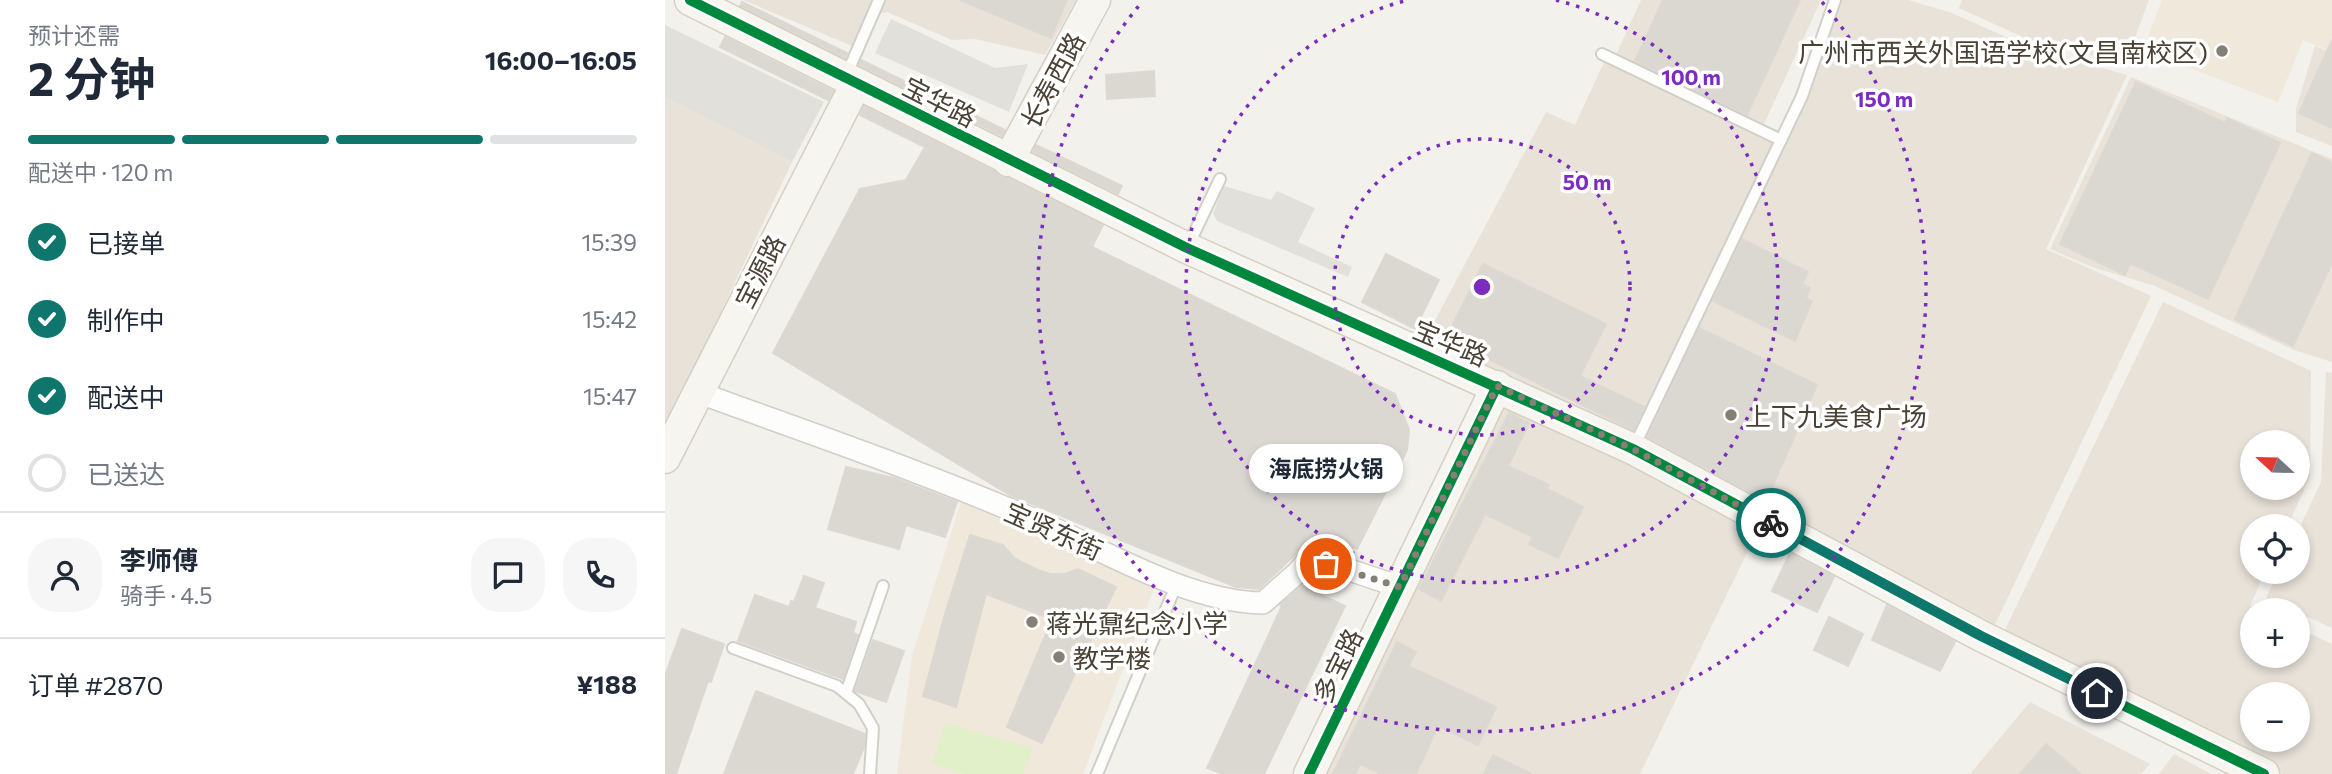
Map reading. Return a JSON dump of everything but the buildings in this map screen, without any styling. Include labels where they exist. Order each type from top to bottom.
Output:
[{"type":"street","name":"宝华路","points":[[690,0],[1187,248],[1633,449],[1987,639],[2264,774]]},
{"type":"street","name":"长寿西路","points":[[1008,160],[1095,0]]},
{"type":"street","name":"宝源路","points":[[665,458],[851,81]]},
{"type":"street","name":"多宝路","points":[[1309,774],[1497,386]]},
{"type":"street","name":"宝贤东街","points":[[697,392],[924,475],[1208,595],[1239,603],[1263,603],[1311,557],[1400,587]]},
{"type":"lane","points":[[851,81],[879,0]]},
{"type":"lane","points":[[1633,449],[1802,96],[1835,0]]},
{"type":"lane","points":[[1602,54],[1781,140]]},
{"type":"lane","points":[[1187,248],[1220,179]]},
{"type":"lane","points":[[1097,774],[1177,583]]},
{"type":"lane","points":[[846,693],[883,586]]},
{"type":"lane","points":[[733,648],[837,685],[859,704],[873,728],[870,774]]},
{"type":"shaded area","points":[[743,0],[1076,0],[1045,55],[975,39],[952,40],[887,12],[865,18],[852,46]]},
{"type":"shaded area","points":[[1641,0],[1821,0],[1764,124],[1615,57]]},
{"type":"shaded area","points":[[1839,0],[1908,0],[1949,12],[2027,46],[2127,75],[2046,249],[2151,296],[1992,631],[1638,448],[1808,92]]},
{"type":"shaded area","points":[[1962,0],[2149,0],[2125,64],[2025,38],[1959,8]]},
{"type":"shaded area","name":"广州市西关外国语学校(文昌南校区)","points":[[2162,0],[2332,0],[2332,52],[2303,40],[2278,102],[2143,50]]},
{"type":"shaded area","points":[[891,19],[995,68],[1028,64],[1009,112],[875,53]]},
{"type":"shaded area","points":[[665,25],[824,102],[792,162],[665,97]]},
{"type":"shaded area","points":[[2315,46],[2332,53],[2332,146],[2296,132],[2296,109]]},
{"type":"shaded area","points":[[1605,60],[1777,142],[1632,444],[1423,343],[1546,112],[1575,125]]},
{"type":"shaded area","points":[[2131,77],[2332,159],[2332,362],[2294,350],[2155,286],[2092,267],[2050,249]]},
{"type":"shaded area","points":[[665,97],[792,162],[665,430]]},
{"type":"shaded area","points":[[1224,186],[1271,200],[1277,191],[1315,208],[1298,242],[1352,267],[1348,277],[1217,221],[1213,213]]},
{"type":"shaded area","points":[[2163,302],[2311,371],[2310,477],[2310,430],[2240,430],[2240,500],[2299,500],[2293,514],[2240,514],[2240,584],[2260,584],[2254,598],[2240,598],[2240,668],[2310,668],[2310,634],[2332,644],[2332,774],[2283,774],[2001,638]]},
{"type":"shaded area","points":[[2326,372],[2332,373],[2332,628],[2310,618],[2310,598],[2266,598],[2272,584],[2310,584],[2310,514],[2306,514],[2321,482]]},
{"type":"shaded area","points":[[1501,403],[1759,528],[1640,774],[1321,774]]},
{"type":"shaded area","name":"蒋光鼐纪念小学","points":[[961,502],[1060,541],[1154,588],[1083,774],[897,774],[912,656]]},
{"type":"shaded area","points":[[2030,702],[2150,764],[2141,774],[1970,774]]},
{"type":"shaded area","points":[[2174,754],[2211,774],[2159,774]]},
{"type":"green space","points":[[945,723],[1033,748],[1023,774],[965,774],[932,764]]},
{"type":"cycle path","points":[[690,0],[1187,248],[1633,449],[1981,636],[2264,774]]},
{"type":"cycle path","points":[[1309,774],[1497,386]]},
{"type":"way so far","points":[[1326,564],[1400,587],[1497,386],[1633,449],[1771,523]]},
{"type":"place","name":"广州市西关外国语学校(文昌南校区)","points":[[2222,51]]},
{"type":"place","name":"上下九美食广场","points":[[1731,415]]},
{"type":"place","name":"海底捞火锅","points":[[1326,564]]},
{"type":"place","name":"蒋光鼐纪念小学","points":[[1032,622]]},
{"type":"place","name":"教学楼","points":[[1059,657]]},
{"type":"route","points":[[1771,523],[1981,636],[2097,693]]}]
